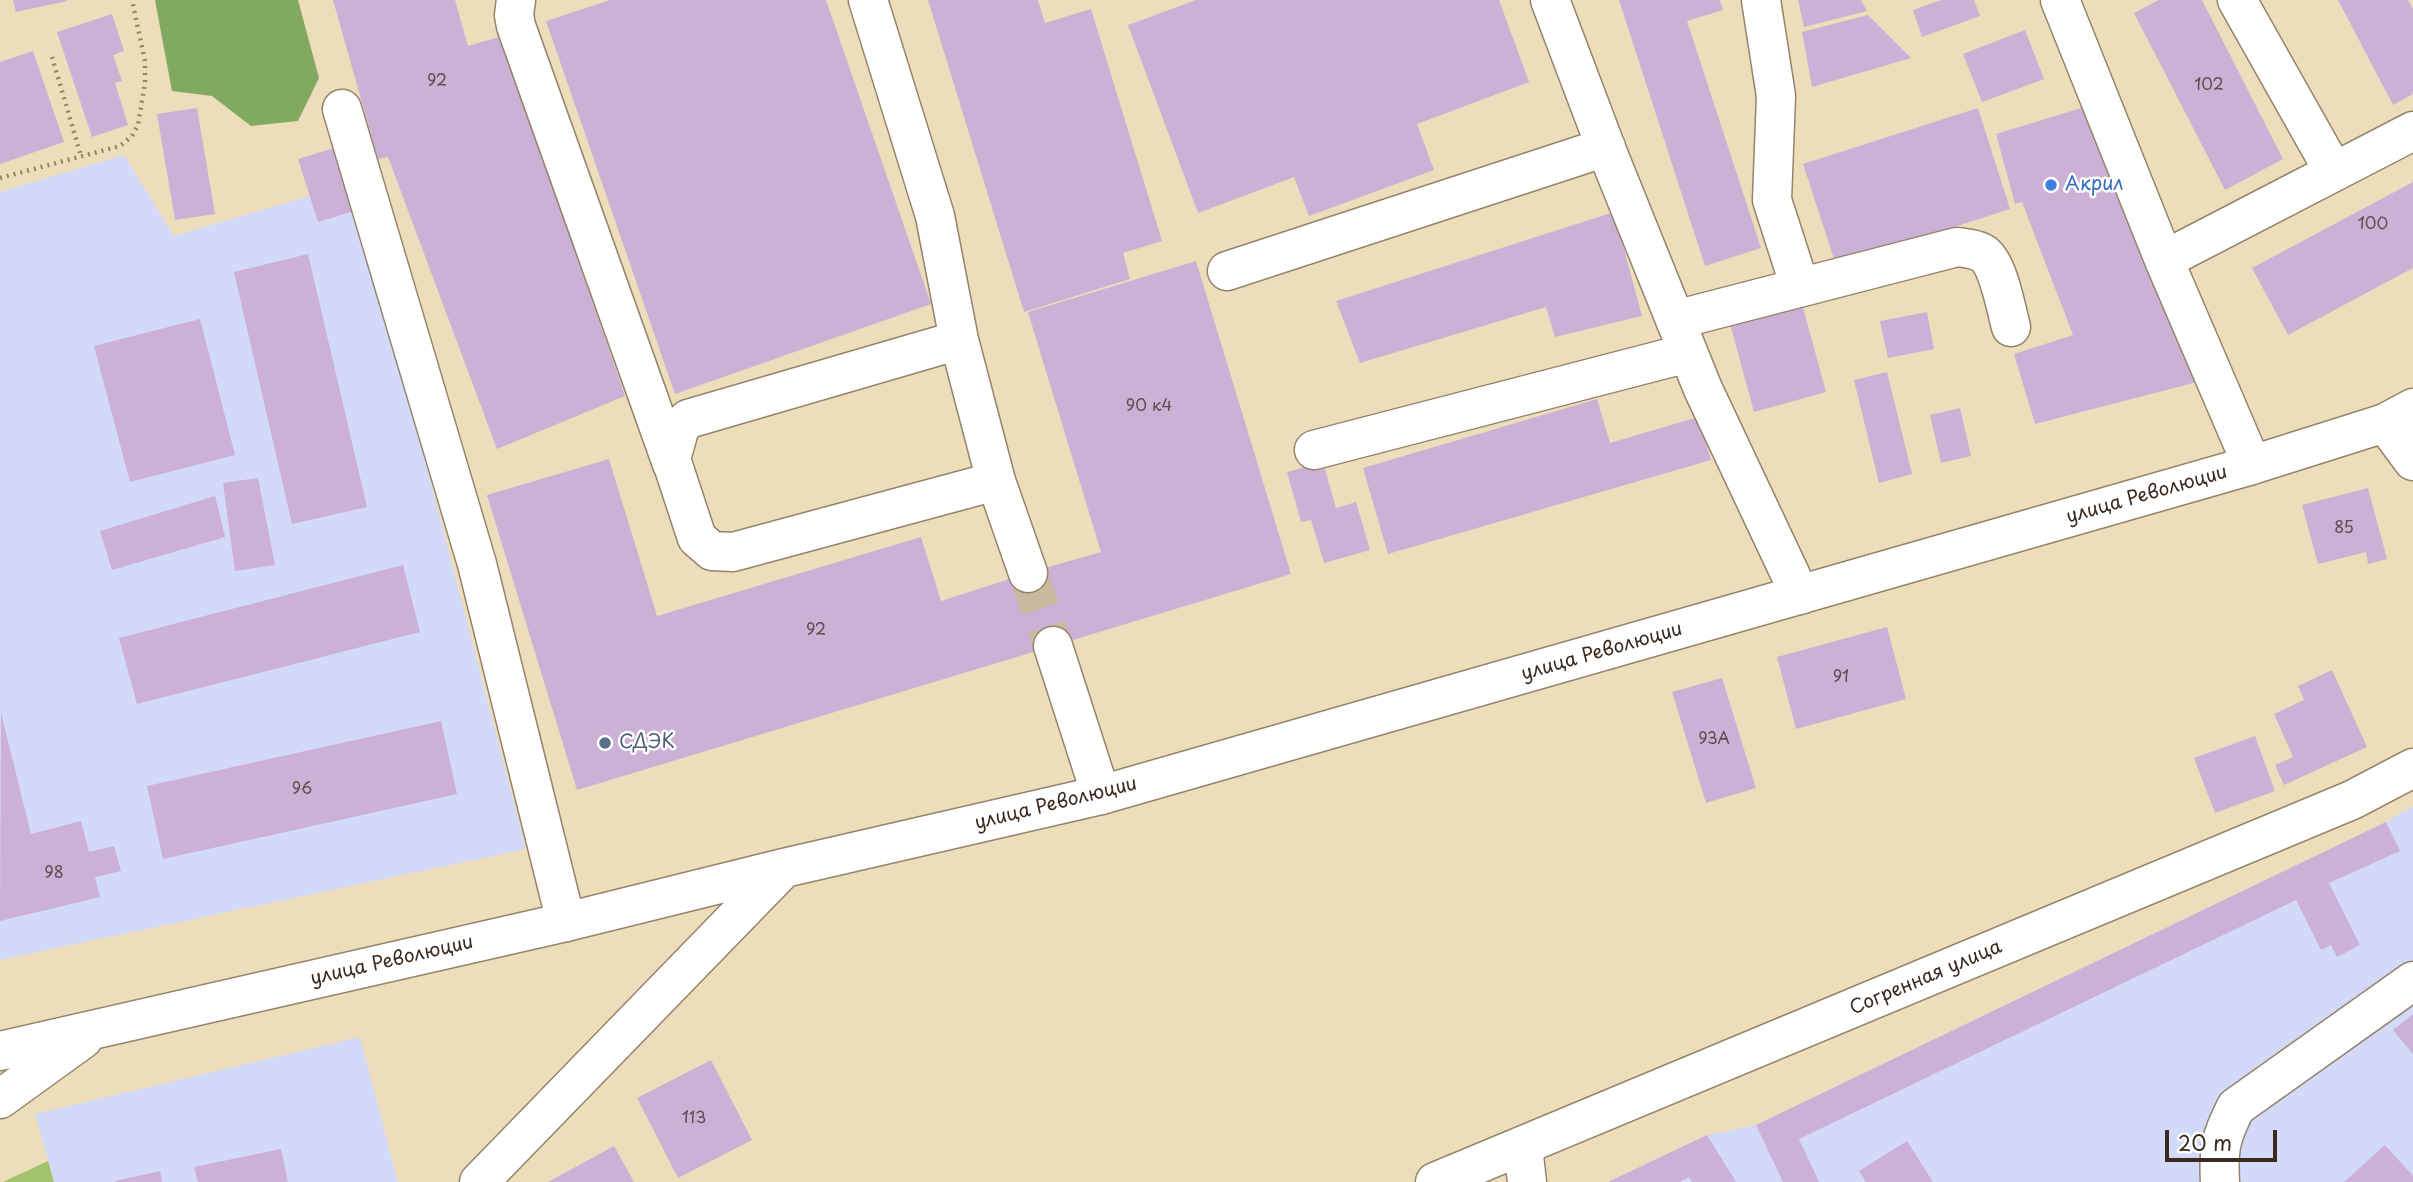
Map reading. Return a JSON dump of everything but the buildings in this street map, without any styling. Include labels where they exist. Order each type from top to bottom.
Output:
[{"type":"main road","points":[[516,0],[516,26],[674,468]]},
{"type":"main road","points":[[869,0],[935,216],[959,340],[996,481],[1028,573]]},
{"type":"main road","points":[[1549,0],[1681,336],[1800,595]]},
{"type":"main road","points":[[1761,0],[1776,96],[1772,200],[1800,288]]},
{"type":"main road","points":[[2237,0],[2334,172]]},
{"type":"main road","points":[[2057,4],[2252,465]]},
{"type":"main road","points":[[342,109],[478,564],[566,922]]},
{"type":"main road","points":[[2164,260],[2413,131]]},
{"type":"main road","points":[[1227,271],[1605,147]]},
{"type":"main road","points":[[1314,450],[1681,336],[1800,288],[1957,247],[1984,254],[1993,264],[2011,327]]},
{"type":"main road","points":[[959,340],[688,419],[680,428],[671,459],[697,538],[712,551],[733,552],[996,481]]},
{"type":"main road","points":[[2399,416],[2413,461]]},
{"type":"main road","name":"улица Революции","points":[[0,1051],[566,922],[784,868],[1101,795],[2252,465],[2399,416]]},
{"type":"main road","points":[[1053,646],[1101,795]]},
{"type":"main road","name":"Согренная улица","points":[[1435,1182],[1525,1164],[2352,800],[2413,768]]},
{"type":"main road","points":[[479,1182],[784,868]]},
{"type":"main road","points":[[2220,1182],[2222,1133],[2236,1107],[2413,981]]},
{"type":"main road","points":[[0,1099],[97,1029]]},
{"type":"path","points":[[0,178],[120,146],[132,136],[138,125],[145,83],[145,61],[132,0]]},
{"type":"path","points":[[52,57],[81,156]]},
{"type":"shaded area","points":[[124,155],[174,236],[353,183],[526,849],[0,960],[0,192]]},
{"type":"shaded area","points":[[2413,806],[2413,1182],[1608,1182],[1707,1135],[1756,1125],[2386,822]]},
{"type":"shaded area","points":[[360,1037],[398,1182],[54,1182],[35,1114]]},
{"type":"green space","points":[[155,0],[298,0],[319,78],[298,121],[251,126],[212,96],[172,91]]},
{"type":"green space","points":[[48,1161],[54,1182],[3,1182]]},
{"type":"tunnel","points":[[1028,573],[1053,646]]},
{"type":"place","name":"Акрил","points":[[2051,185]]},
{"type":"place","name":"СДЭК","points":[[605,743]]}]
